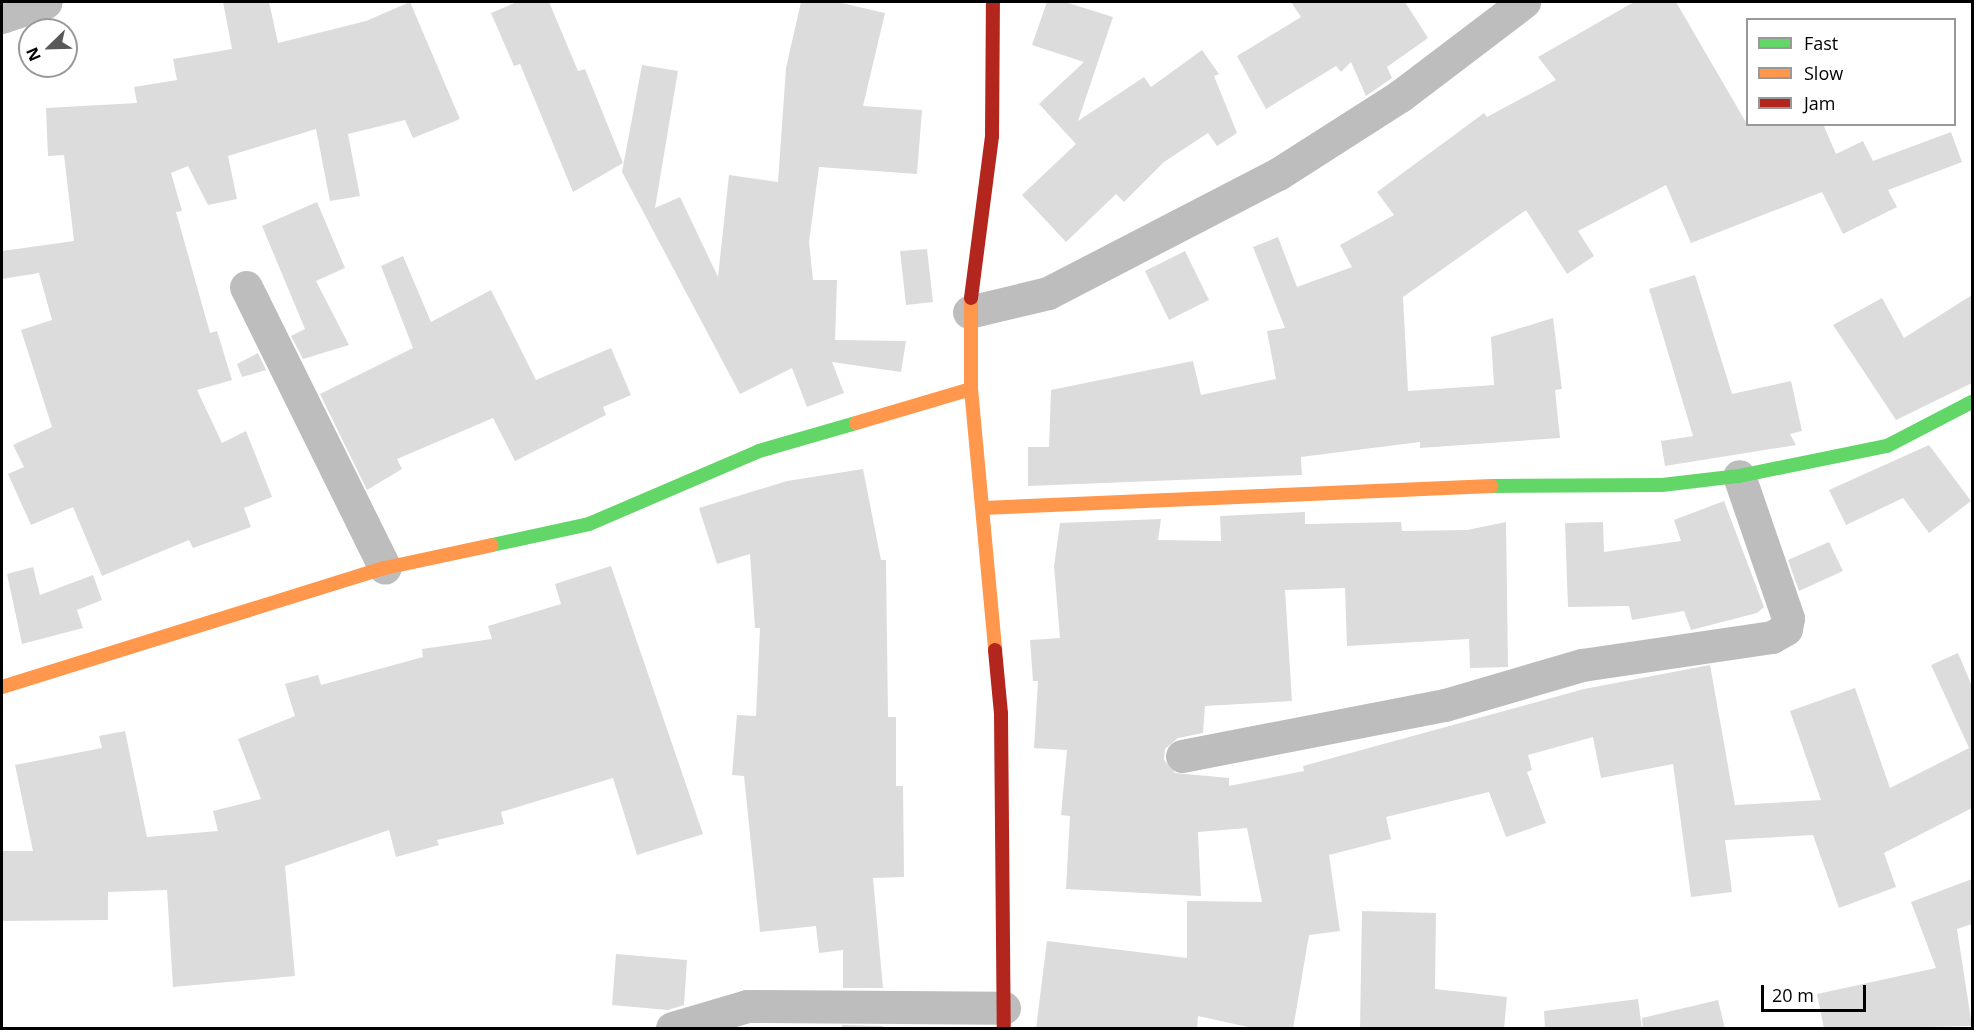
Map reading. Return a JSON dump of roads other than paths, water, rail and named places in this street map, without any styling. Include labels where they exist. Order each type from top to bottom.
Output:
[{"type":"street","points":[[2,16],[46,2]]},
{"type":"street","points":[[672,1029],[747,1006],[1004,1018],[1001,712],[971,389],[969,312],[992,136],[993,2]]},
{"type":"street","points":[[969,312],[1048,293],[1278,174],[1400,96],[1524,2]]},
{"type":"street","points":[[246,286],[385,568]]},
{"type":"street","points":[[2,687],[385,568],[589,524],[759,451],[971,389]]},
{"type":"street","points":[[983,508],[1461,486],[1662,485],[1739,476],[1887,446],[1972,402]]},
{"type":"street","points":[[1182,756],[1445,705],[1582,665],[1772,637],[1786,629],[1788,618],[1739,476]]}]
